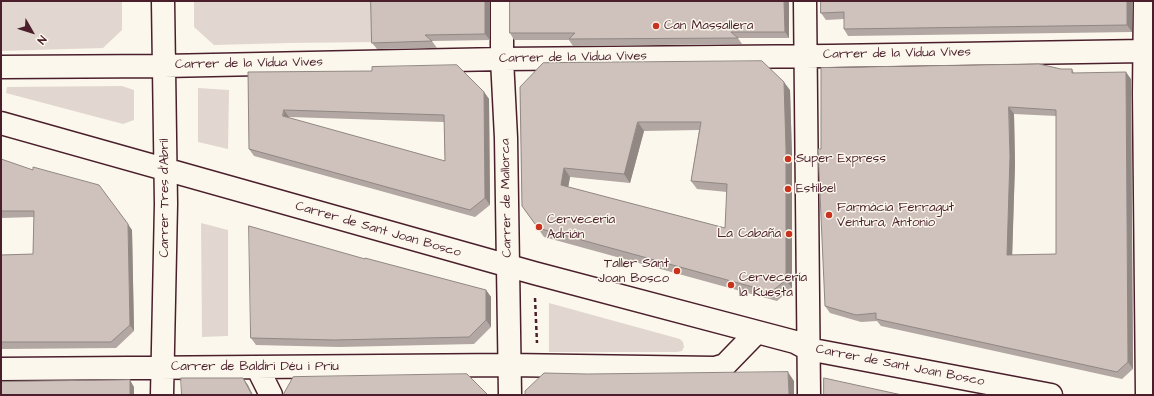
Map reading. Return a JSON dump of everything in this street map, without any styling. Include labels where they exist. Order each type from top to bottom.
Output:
[{"type":"street","name":"Carrer Tres d'Abril","points":[[162,395],[166,212],[163,1]]},
{"type":"street","name":"Carrer de Mallorca","points":[[502,1],[502,59],[506,138],[510,395]]},
{"type":"street","points":[[805,1],[809,395]]},
{"type":"street","points":[[1145,1],[1144,50],[1147,395]]},
{"type":"street","name":"Carrer de la Vídua Vives","points":[[1,67],[164,66],[502,59],[1144,50]]},
{"type":"street","name":"Carrer de Sant Joan Bosco","points":[[1,123],[508,266],[795,342],[808,349],[1022,392],[1051,395]]},
{"type":"street","points":[[509,365],[673,375],[715,368],[725,364],[757,332]]},
{"type":"street","name":"Carrer de Baldiri Déu i Priu","points":[[1,369],[509,365]]},
{"type":"street","points":[[257,367],[271,395]]},
{"type":"path","points":[[534,273],[538,366]]},
{"type":"shaded area","points":[[1,1],[122,1],[122,30],[103,48],[1,51]]},
{"type":"shaded area","points":[[194,1],[376,1],[377,42],[214,45],[194,27]]},
{"type":"shaded area","points":[[122,86],[134,90],[134,120],[123,124],[6,93],[7,87]]},
{"type":"shaded area","points":[[198,88],[229,90],[228,149],[198,142]]},
{"type":"shaded area","points":[[201,223],[228,230],[228,336],[202,337]]},
{"type":"shaded area","points":[[549,303],[680,339],[683,342],[684,347],[682,351],[677,352],[549,352]]},
{"type":"building","points":[[371,1],[485,1],[485,34],[425,35],[432,41],[372,43]]},
{"type":"building","name":"Can Massallera","points":[[510,1],[784,1],[785,32],[731,32],[738,38],[569,39],[575,33],[510,33]]},
{"type":"building","points":[[821,1],[1127,1],[1127,25],[844,29],[844,12],[821,13]]},
{"type":"building","points":[[762,61],[784,82],[786,148],[786,280],[771,292],[538,228],[522,206],[520,87],[543,63]],"holes":[[[638,122],[701,122],[691,181],[727,184],[725,228],[561,185],[564,168],[624,174]]]},
{"type":"building","points":[[1039,64],[1061,69],[1072,69],[1072,73],[1126,72],[1128,362],[1117,372],[876,319],[876,313],[856,315],[825,306],[818,149],[821,149],[821,68]],"holes":[[[1009,107],[1056,110],[1056,254],[1007,255],[1010,157]]]},
{"type":"building","points":[[457,65],[484,92],[485,198],[470,210],[249,149],[248,72],[372,71],[372,67]],"holes":[[[284,110],[444,115],[445,161],[283,116]]]},
{"type":"building","points":[[1,159],[33,170],[33,167],[99,185],[128,224],[130,325],[111,342],[1,342],[1,255],[33,254],[34,211],[1,211]]},
{"type":"building","points":[[249,226],[365,259],[486,290],[486,320],[469,337],[334,340],[251,338]]},
{"type":"building","points":[[788,372],[789,395],[525,395],[525,391],[544,373]]},
{"type":"building","points":[[467,374],[488,395],[283,395],[293,377]]},
{"type":"building","points":[[181,378],[243,378],[252,395],[182,395]]},
{"type":"building","points":[[824,378],[902,395],[824,395]]},
{"type":"building","points":[[130,380],[130,395],[1,395],[1,382]]},
{"type":"place","name":"Can Massallera","points":[[656,26]]},
{"type":"place","name":"Super Express","points":[[788,159]]},
{"type":"place","name":"Estilbel","points":[[788,189]]},
{"type":"place","name":"Farmàcia Ferragut Ventura, Antonio","points":[[829,215]]},
{"type":"place","name":"Cervecería Adrián","points":[[539,227]]},
{"type":"place","name":"La Cabaña","points":[[789,234]]},
{"type":"place","name":"Taller Sant Joan Bosco","points":[[677,271]]},
{"type":"place","name":"Cervecería la Kuesta","points":[[731,285]]}]
